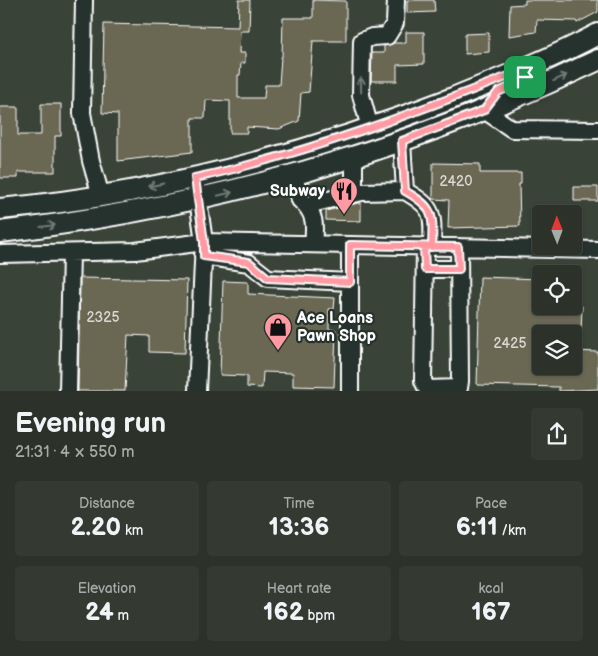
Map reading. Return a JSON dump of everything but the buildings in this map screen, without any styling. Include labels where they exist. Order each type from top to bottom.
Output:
[{"type":"main road","points":[[0,209],[101,196],[195,178],[280,157],[432,106],[529,68],[598,34]]},
{"type":"main road","points":[[0,232],[127,214],[198,200],[294,176],[374,152],[484,110],[598,60]]},
{"type":"main road","points":[[484,110],[498,92],[521,82],[528,73],[529,68]]},
{"type":"main road","points":[[374,152],[398,133],[429,122],[433,114],[432,106]]},
{"type":"street","points":[[84,0],[82,113],[91,161],[101,196]]},
{"type":"street","points":[[370,128],[361,95],[362,41],[372,37],[387,36],[395,23],[396,0]]},
{"type":"street","points":[[484,110],[512,129],[598,130]]},
{"type":"street","points":[[402,141],[405,191]]},
{"type":"street","points":[[354,158],[354,193]]},
{"type":"street","points":[[294,176],[300,200],[307,205],[315,221],[313,244]]},
{"type":"street","points":[[195,178],[204,249],[197,391]]},
{"type":"street","points":[[307,205],[354,193],[405,191],[424,202],[433,217],[425,269],[423,381],[427,389],[458,388],[460,381],[458,247]]},
{"type":"street","points":[[0,254],[136,252],[313,244],[598,250]]},
{"type":"street","points":[[350,245],[350,391]]},
{"type":"street","points":[[204,249],[249,262],[268,278],[350,282]]},
{"type":"street","points":[[68,391],[71,253]]},
{"type":"street","points":[[425,269],[459,269]]},
{"type":"place","name":"Subway","points":[[344,215]]},
{"type":"place","name":"Ace Loans Pawn Shop","points":[[278,351]]},
{"type":"route","points":[[525,77],[521,82],[493,96],[484,110],[402,141],[405,191],[424,202],[433,217],[432,247],[424,247],[425,269],[459,269],[458,247],[432,247],[350,245],[350,282],[268,278],[249,262],[204,256],[204,242],[195,178],[280,157],[358,133],[529,68],[525,77]]}]
